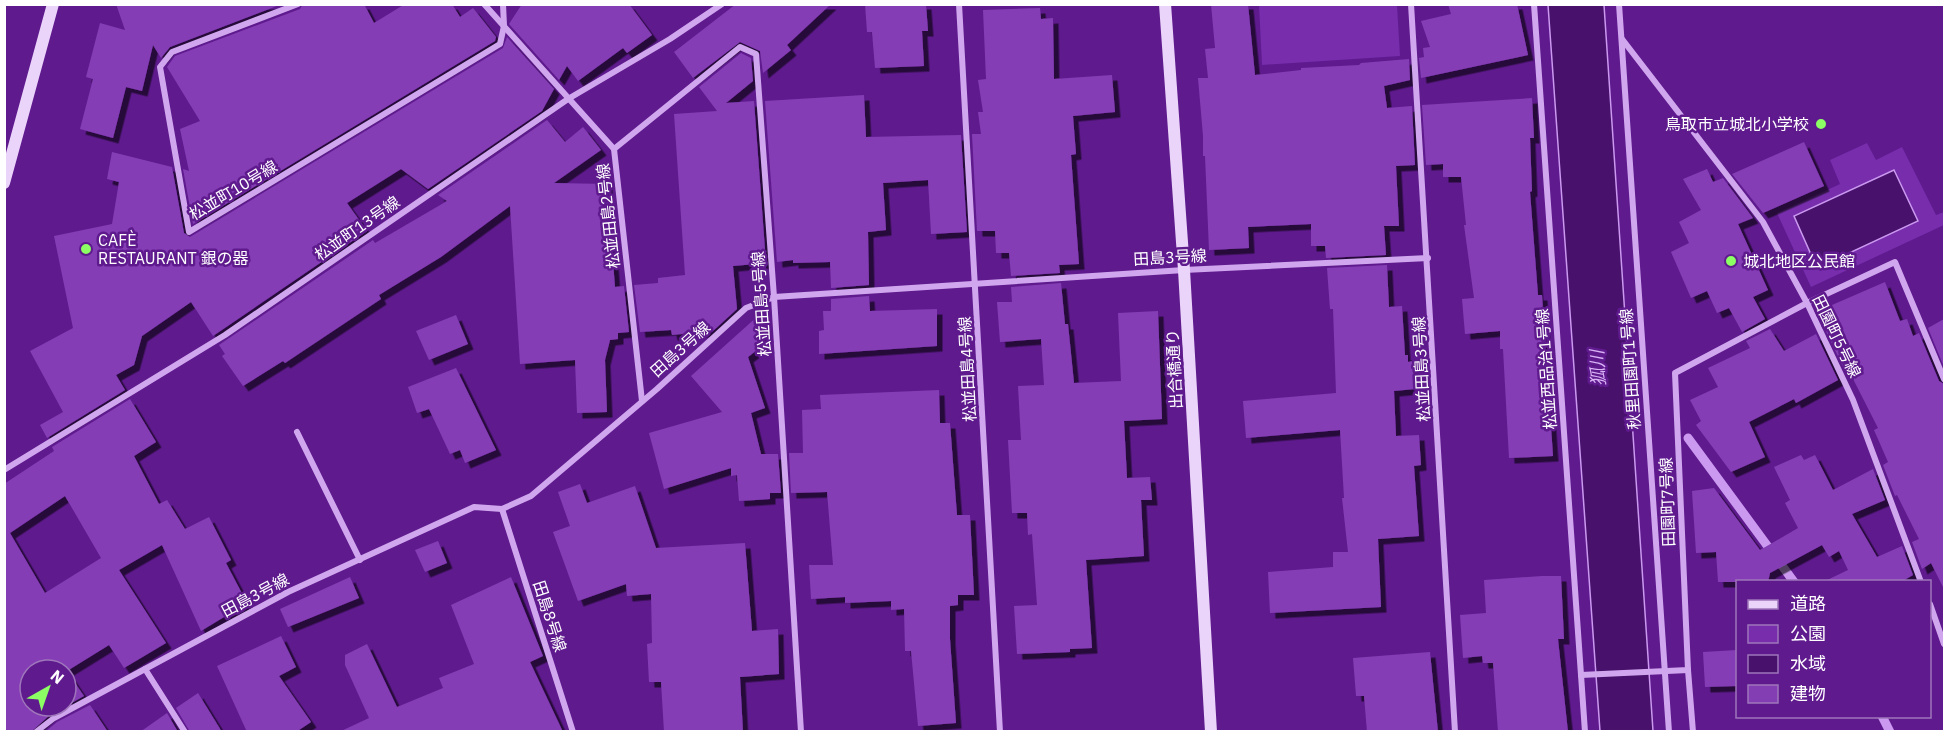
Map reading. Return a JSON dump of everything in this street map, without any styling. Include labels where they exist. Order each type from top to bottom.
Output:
[{"type":"street","points":[[4,183],[53,4]]},
{"type":"street","name":"松並町10号線","points":[[298,4],[172,52],[160,68],[189,232],[500,44],[504,26]]},
{"type":"street","name":"松並田島2号線","points":[[484,4],[614,149],[642,401]]},
{"type":"street","points":[[503,4],[504,26]]},
{"type":"street","name":"松並町13号線","points":[[4,470],[225,335],[568,99],[670,39],[722,4]]},
{"type":"street","name":"松並田島4号線","points":[[959,4],[1000,732]]},
{"type":"street","name":"出合橋通り","points":[[1165,4],[1185,270],[1211,732]]},
{"type":"street","name":"松並田島3号線","points":[[1412,4],[1455,732]]},
{"type":"street","name":"松並西品治1号線","points":[[1534,4],[1585,732]]},
{"type":"street","name":"秋里田園町1号線","points":[[1619,4],[1668,732]]},
{"type":"street","name":"田園町5号線","points":[[1621,39],[1763,222],[1807,303],[1853,400],[1920,580]]},
{"type":"street","name":"松並田島5号線","points":[[614,149],[740,47],[756,54],[774,297],[801,732]]},
{"type":"street","name":"田島3号線","points":[[36,732],[54,718],[288,592],[474,507],[502,509],[531,496],[746,308],[774,297],[976,282],[1428,258]]},
{"type":"street","points":[[1807,303],[1895,262],[1944,379]]},
{"type":"street","name":"田園町7号線","points":[[1688,670],[1675,374],[1807,303]]},
{"type":"street","points":[[297,432],[360,560]]},
{"type":"street","name":"田島8号線","points":[[502,509],[573,732]]},
{"type":"street","points":[[1931,609],[1944,644]]},
{"type":"street","points":[[145,669],[185,732]]},
{"type":"street","points":[[1581,675],[1688,670],[1693,732]]},
{"type":"green space","points":[[1259,5],[1397,5],[1400,56],[1262,65]]},
{"type":"green space","points":[[1867,143],[1876,160],[1902,147],[1936,215],[1944,212],[1944,225],[1811,287],[1777,213],[1840,184],[1830,160]]},
{"type":"water","name":"狐川","points":[[1548,5],[1604,5],[1653,731],[1600,731]]},
{"type":"water","points":[[1894,170],[1918,221],[1817,268],[1794,216]]},
{"type":"building","points":[[116,4],[282,4],[170,47],[161,58],[153,45],[142,91],[126,87],[113,138],[80,129],[93,79],[86,77],[100,23],[125,30]]},
{"type":"building","points":[[303,4],[364,4],[374,23],[405,4],[452,4],[460,17],[473,8],[496,37],[495,41],[193,224],[183,169],[189,171],[180,129],[200,121],[167,67],[175,56],[300,9]]},
{"type":"building","points":[[522,4],[629,4],[652,35],[627,53],[623,48],[578,81],[567,66],[559,80],[509,24]]},
{"type":"building","points":[[736,4],[831,4],[787,45],[791,50],[763,73],[760,51],[740,42],[693,78],[674,52]]},
{"type":"building","points":[[865,4],[926,4],[928,31],[922,31],[924,66],[875,68],[872,32],[867,32]]},
{"type":"building","points":[[1211,4],[1248,4],[1255,75],[1301,70],[1301,68],[1359,65],[1409,59],[1410,80],[1384,86],[1387,108],[1412,106],[1415,165],[1396,166],[1399,226],[1384,226],[1386,255],[1326,258],[1325,246],[1311,246],[1311,224],[1248,227],[1249,248],[1209,250],[1205,156],[1203,156],[1198,78],[1208,78],[1205,49],[1215,48]]},
{"type":"building","points":[[1448,4],[1517,4],[1528,55],[1421,78],[1419,58],[1424,57],[1423,48],[1430,47],[1421,21],[1451,14]]},
{"type":"building","points":[[1040,8],[1041,19],[1053,18],[1054,79],[1112,75],[1115,112],[1073,116],[1076,154],[1071,155],[1079,264],[1059,265],[1060,273],[1011,276],[1009,253],[996,253],[995,231],[977,231],[972,134],[981,134],[978,112],[983,112],[978,80],[986,79],[983,10]]},
{"type":"building","points":[[507,37],[554,89],[542,111],[428,189],[401,169],[347,203],[367,231],[213,336],[191,302],[142,336],[134,365],[116,375],[125,390],[47,438],[40,425],[63,412],[30,351],[73,328],[54,236],[112,224],[119,182],[107,179],[112,152],[172,167],[184,233],[190,237],[503,48]]},
{"type":"building","points":[[741,53],[751,58],[753,81],[726,103],[754,101],[766,263],[733,266],[737,309],[713,331],[672,335],[671,330],[640,332],[634,285],[658,283],[658,278],[685,275],[674,114],[717,111],[699,87]]},
{"type":"building","points":[[864,95],[866,137],[961,135],[967,232],[931,234],[928,180],[883,183],[886,230],[868,232],[869,285],[831,288],[830,262],[793,263],[793,260],[777,262],[765,101]]},
{"type":"building","points":[[1532,98],[1534,138],[1530,138],[1532,191],[1530,192],[1538,295],[1542,295],[1553,456],[1509,458],[1500,331],[1465,334],[1462,299],[1474,298],[1464,225],[1466,225],[1461,177],[1443,177],[1443,164],[1426,165],[1422,105]]},
{"type":"building","points":[[547,120],[565,142],[583,127],[601,150],[554,183],[607,184],[615,287],[624,286],[629,332],[618,333],[618,339],[610,340],[605,360],[607,412],[577,413],[575,360],[520,364],[510,206],[441,257],[379,295],[381,299],[285,363],[283,361],[243,386],[222,356],[225,354],[219,345],[373,240],[375,243],[447,201],[438,195]]},
{"type":"building","points":[[1804,142],[1824,186],[1763,213],[1732,174]]},
{"type":"building","points":[[1707,169],[1713,182],[1723,178],[1753,218],[1738,224],[1768,290],[1753,297],[1765,319],[1742,332],[1729,308],[1717,313],[1707,291],[1691,298],[1671,252],[1689,243],[1679,222],[1701,210],[1683,179]]},
{"type":"building","points":[[1387,265],[1389,307],[1402,306],[1405,355],[1408,355],[1408,362],[1413,361],[1415,389],[1394,391],[1396,436],[1419,435],[1421,465],[1414,466],[1419,536],[1378,539],[1381,607],[1270,613],[1268,572],[1333,567],[1333,552],[1348,552],[1342,498],[1344,498],[1340,430],[1246,438],[1243,401],[1336,393],[1333,309],[1330,309],[1327,268]]},
{"type":"building","points":[[1885,282],[1900,321],[1907,319],[1913,336],[1919,333],[1939,381],[1944,384],[1944,589],[1931,563],[1922,569],[1912,542],[1919,539],[1897,495],[1895,496],[1883,465],[1888,462],[1874,430],[1878,428],[1850,373],[1847,375],[1825,329],[1838,322],[1832,305]]},
{"type":"building","points":[[1061,283],[1074,383],[1121,381],[1118,313],[1158,311],[1162,419],[1124,421],[1127,478],[1150,477],[1152,500],[1141,500],[1144,556],[1086,560],[1092,648],[1070,649],[1070,652],[1017,654],[1014,606],[1037,605],[1032,534],[1028,535],[1027,513],[1012,513],[1008,440],[1021,440],[1018,386],[1044,385],[1041,339],[1000,342],[997,302],[1012,302],[1011,287]]},
{"type":"building","points":[[869,296],[870,311],[937,309],[937,346],[819,354],[819,331],[824,330],[823,311],[831,311],[831,299]]},
{"type":"building","points":[[456,315],[468,344],[429,360],[416,331]]},
{"type":"building","points":[[759,315],[761,347],[748,357],[765,408],[751,413],[761,454],[778,454],[781,493],[770,493],[770,499],[739,501],[737,475],[731,476],[731,468],[664,489],[649,433],[722,412],[691,376]]},
{"type":"building","points":[[1944,319],[1944,367],[1928,328]]},
{"type":"building","points":[[1770,329],[1784,351],[1816,334],[1838,380],[1796,403],[1794,399],[1749,422],[1765,457],[1731,472],[1696,425],[1701,421],[1690,400],[1718,387],[1708,368],[1750,348],[1746,341]]},
{"type":"building","points":[[456,368],[496,450],[465,463],[460,450],[450,454],[429,409],[417,413],[408,387]]},
{"type":"building","points":[[939,390],[940,423],[950,423],[957,515],[970,515],[974,595],[958,595],[958,605],[950,606],[956,723],[918,726],[911,651],[905,651],[904,609],[891,610],[891,601],[845,603],[845,597],[811,599],[809,565],[833,565],[827,492],[791,493],[789,453],[803,453],[802,410],[821,409],[820,395]]},
{"type":"building","points":[[130,399],[156,442],[134,456],[159,504],[167,500],[185,529],[209,517],[231,560],[226,563],[247,603],[201,631],[162,545],[119,570],[166,643],[124,668],[109,645],[78,664],[78,658],[18,658],[18,718],[47,718],[31,732],[4,732],[4,484],[54,451],[52,447]],"holes":[[[65,496],[101,558],[45,593],[10,533]]]},
{"type":"building","points":[[1801,455],[1804,460],[1815,455],[1833,490],[1873,469],[1885,500],[1852,514],[1877,557],[1902,546],[1913,575],[1904,580],[1827,580],[1848,570],[1839,551],[1829,557],[1822,545],[1770,573],[1768,580],[1718,582],[1716,552],[1696,553],[1692,491],[1714,488],[1760,550],[1798,528],[1785,503],[1790,500],[1774,467]]},
{"type":"building","points":[[580,484],[587,503],[635,486],[656,548],[745,543],[752,631],[778,629],[779,674],[740,677],[743,732],[664,732],[661,682],[649,682],[647,644],[652,643],[651,594],[627,596],[626,584],[578,601],[553,532],[570,526],[558,492]]},
{"type":"building","points":[[438,541],[447,563],[425,572],[415,550]]},
{"type":"building","points":[[1561,576],[1564,639],[1558,639],[1568,732],[1498,732],[1493,663],[1483,663],[1482,656],[1463,658],[1460,615],[1486,613],[1484,580]]},
{"type":"building","points":[[350,577],[359,598],[288,627],[280,609]]},
{"type":"building","points":[[511,577],[543,656],[530,662],[563,732],[339,732],[369,718],[345,665],[345,655],[367,644],[397,707],[443,688],[439,678],[474,664],[451,605]]},
{"type":"building","points":[[281,636],[296,667],[279,676],[311,722],[296,732],[247,732],[217,666]]},
{"type":"building","points":[[1736,650],[1736,686],[1705,687],[1703,652]]},
{"type":"building","points":[[1430,652],[1438,732],[1367,732],[1364,696],[1356,696],[1353,658]]},
{"type":"building","points":[[78,687],[84,696],[78,699]]},
{"type":"building","points":[[198,693],[222,732],[190,732],[176,708]]},
{"type":"building","points":[[90,705],[108,732],[45,732],[65,718],[78,718],[78,711]]},
{"type":"building","points":[[167,713],[178,732],[140,732]]},
{"type":"waterway","points":[[1688,438],[1793,580]]},
{"type":"waterway","points":[[1883,718],[1890,732]]},
{"type":"place","name":"鳥取市立城北小学校","points":[[1821,124]]},
{"type":"place","name":"CAFÈ RESTAURANT 銀の器","points":[[86,249]]},
{"type":"place","name":"城北地区公民館","points":[[1731,261]]}]
